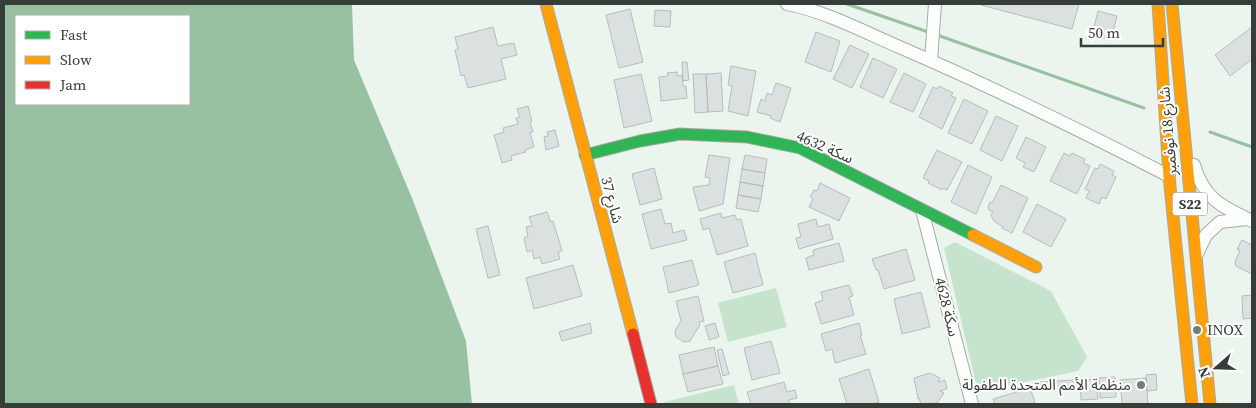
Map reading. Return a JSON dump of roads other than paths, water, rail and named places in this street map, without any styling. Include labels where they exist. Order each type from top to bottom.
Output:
[{"type":"street","name":"شارع 37","points":[[546,4],[651,404]]},
{"type":"street","points":[[787,4],[810,8],[931,61],[1104,142],[1169,176]]},
{"type":"street","points":[[931,61],[935,4]]},
{"type":"street","name":"شارع 18 نوفمبر","points":[[1158,4],[1169,176],[1192,404]]},
{"type":"street","name":"شارع 18 نوفمبر","points":[[1172,4],[1210,404]]},
{"type":"street","points":[[1184,130],[1199,181],[1215,202],[1249,220]]},
{"type":"street","name":"سكة 4632","points":[[585,156],[680,134],[747,137],[800,148],[1036,267]]},
{"type":"street","name":"سكة 4628","points":[[922,210],[972,404]]},
{"type":"street","points":[[1195,259],[1206,235],[1220,222],[1249,220]]},
{"type":"waterway","points":[[847,4],[931,33]]},
{"type":"waterway","points":[[937,35],[1144,108]]},
{"type":"waterway","points":[[1210,132],[1252,147]]},
{"type":"place","name":"INOX","points":[[1197,330]]},
{"type":"place","name":"منظمة الأمم المتحدة للطفولة","points":[[1141,385]]}]
